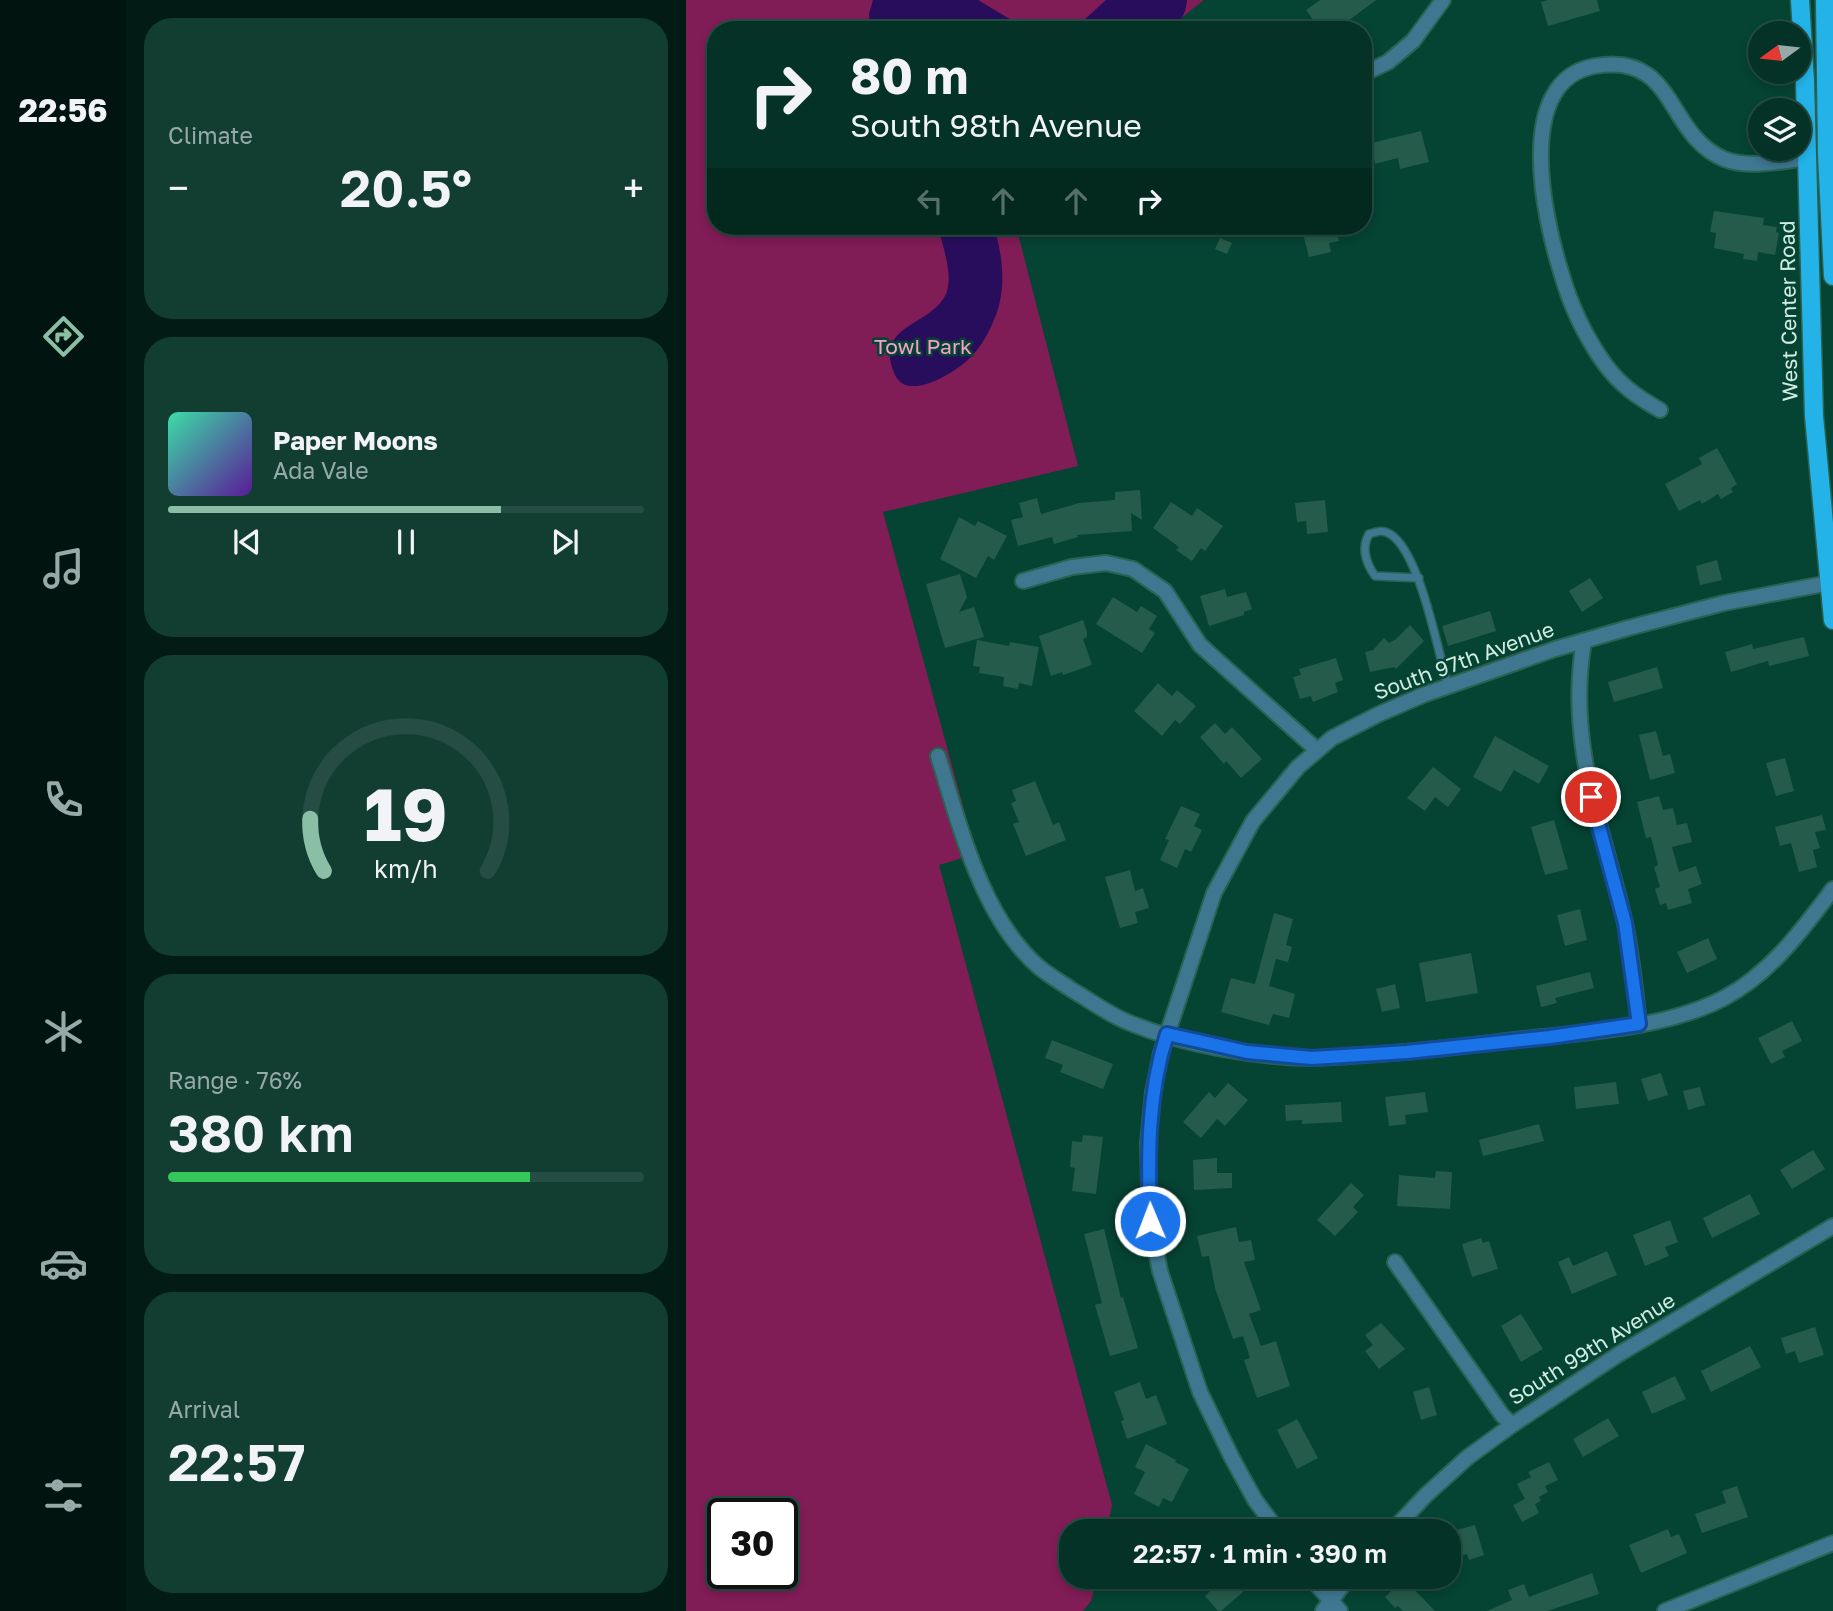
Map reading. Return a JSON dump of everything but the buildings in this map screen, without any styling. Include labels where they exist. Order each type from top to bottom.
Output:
[{"type":"main road","name":"West Center Road","points":[[1800,0],[1805,98]]},
{"type":"main road","name":"West Center Road","points":[[1825,0],[1826,116],[1833,276]]},
{"type":"main road","name":"West Center Road","points":[[1808,161],[1814,416],[1833,620]]},
{"type":"street","points":[[1372,70],[1388,62],[1413,41],[1443,0]]},
{"type":"street","points":[[1660,410],[1631,393],[1605,365],[1583,327],[1561,273],[1547,215],[1543,171],[1543,123],[1550,99],[1569,77],[1583,70],[1611,64],[1627,66],[1659,83],[1688,132],[1706,149],[1725,159],[1755,163],[1776,161]]},
{"type":"street","points":[[1023,581],[1072,567],[1106,563],[1133,569],[1165,591],[1200,645],[1317,750]]},
{"type":"street","name":"South 97th Avenue","points":[[1269,1519],[1255,1500],[1232,1458],[1200,1392],[1160,1271],[1150,1221],[1148,1143],[1153,1092],[1167,1034],[1203,923],[1227,865],[1265,803],[1297,767],[1332,738],[1379,713],[1448,686],[1584,641],[1724,603],[1829,583]]},
{"type":"street","points":[[1584,641],[1578,686],[1583,759],[1625,923],[1639,1024]]},
{"type":"street","points":[[938,756],[965,842],[994,911],[1010,936],[1038,966],[1128,1022],[1167,1034],[1247,1052],[1312,1058],[1407,1052],[1550,1037],[1639,1024],[1697,1010],[1746,984],[1786,947],[1833,889]]},
{"type":"street","name":"South 99th Avenue","points":[[1403,1519],[1468,1457],[1512,1425],[1619,1354],[1833,1226]]},
{"type":"street","points":[[1395,1262],[1512,1425]]},
{"type":"street","points":[[1665,1611],[1833,1543]]},
{"type":"street","points":[[1319,1589],[1332,1608],[1342,1589]]},
{"type":"lane","points":[[1419,578],[1375,576],[1368,566],[1365,551],[1365,541],[1370,534],[1381,530],[1393,535],[1406,552],[1419,578],[1448,686]]},
{"type":"green space","name":"Towl Park","points":[[686,0],[1204,0],[1177,21],[707,21],[707,235],[1018,235],[1078,466],[883,512],[976,854],[939,865],[1112,1505],[1109,1519],[1059,1519],[1059,1589],[1094,1589],[1091,1601],[1083,1611],[686,1611]]},
{"type":"shaded area","points":[[873,0],[978,0],[1013,21],[869,21]]},
{"type":"shaded area","points":[[1106,0],[1187,0],[1185,10],[1178,21],[1083,21]]},
{"type":"shaded area","points":[[940,235],[996,235],[1002,282],[999,304],[983,342],[972,356],[933,382],[911,386],[901,383],[895,375],[890,358],[891,345],[906,328],[939,305],[946,294],[949,278]]},
{"type":"route","points":[[1150,1221],[1148,1143],[1153,1092],[1167,1034],[1247,1052],[1312,1058],[1407,1052],[1550,1037],[1639,1024],[1625,923],[1591,797]]}]
